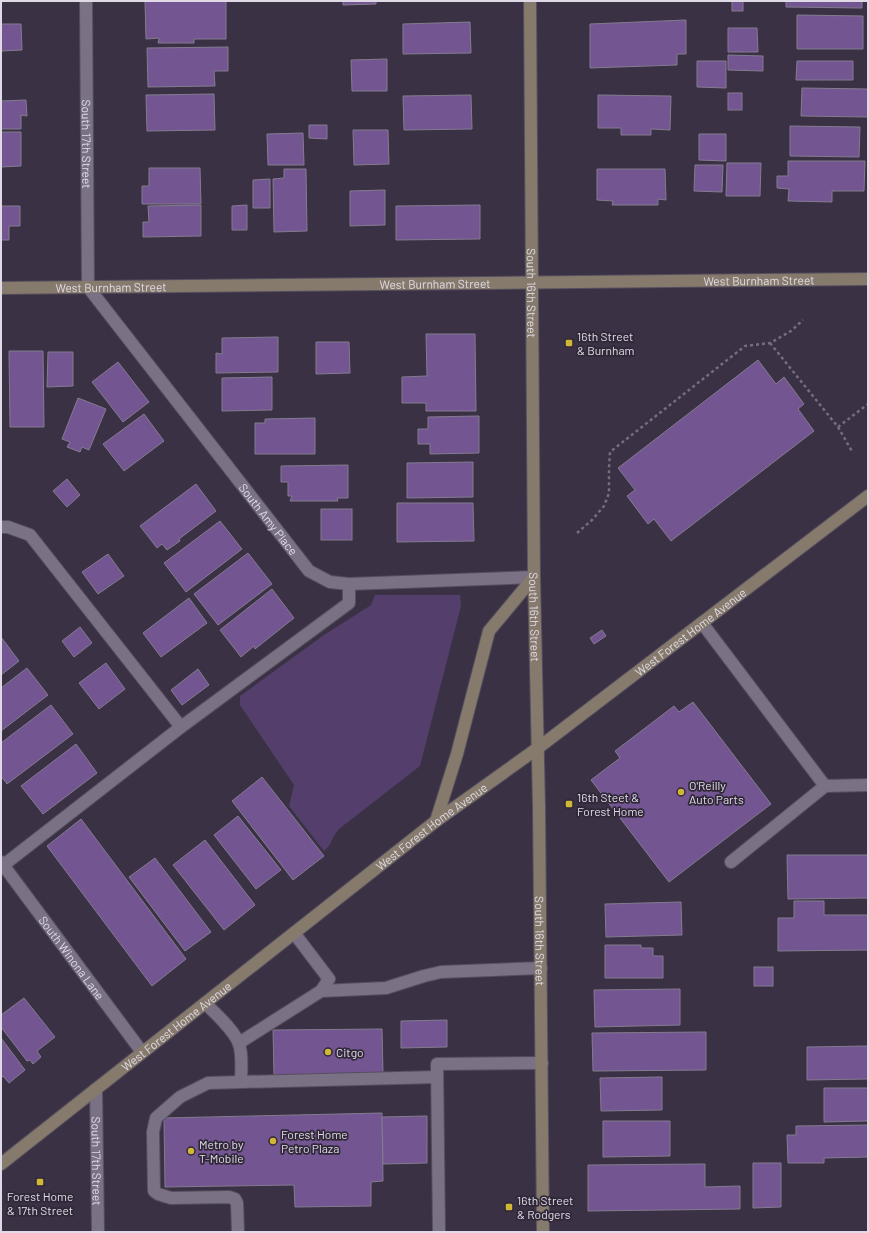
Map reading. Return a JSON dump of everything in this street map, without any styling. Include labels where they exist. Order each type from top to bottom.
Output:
[{"type":"main road","name":"South 16th Street","points":[[530,1],[534,577],[538,748],[543,1232]]},
{"type":"main road","name":"West Burnham Street","points":[[1,288],[868,278]]},
{"type":"main road","name":"West Forest Home Avenue","points":[[1,1164],[436,821],[538,748],[868,496]]},
{"type":"main road","points":[[436,821],[456,754],[489,631],[534,577]]},
{"type":"street","name":"South 17th Street","points":[[86,1],[88,287]]},
{"type":"street","name":"South Amy Place","points":[[88,287],[309,571],[330,582],[349,584],[534,577]]},
{"type":"street","points":[[1,527],[8,527],[30,535],[181,727]]},
{"type":"street","points":[[2,865],[181,727],[349,603],[349,584]]},
{"type":"street","points":[[702,623],[825,786]]},
{"type":"street","points":[[731,862],[825,786],[868,785]]},
{"type":"street","name":"South Winona Lane","points":[[2,865],[142,1052]]},
{"type":"street","points":[[239,1043],[322,991],[329,979],[294,933]]},
{"type":"street","points":[[322,991],[386,988],[441,972],[541,968]]},
{"type":"street","points":[[205,1003],[225,1022],[239,1043],[241,1052],[241,1082]]},
{"type":"street","points":[[439,1232],[436,1064],[542,1064]]},
{"type":"street","points":[[238,1232],[237,1203],[235,1199],[229,1197],[171,1198],[158,1194],[154,1191],[153,1132],[156,1118],[180,1097],[208,1083],[437,1077]]},
{"type":"street","name":"South 17th Street","points":[[96,1089],[98,1232]]},
{"type":"path","points":[[577,533],[592,520],[604,506],[609,493],[610,452],[745,346],[770,344],[791,331],[803,320]]},
{"type":"path","points":[[770,344],[838,427],[853,453]]},
{"type":"path","points":[[838,427],[868,404]]},
{"type":"shaded area","points":[[375,595],[460,595],[461,606],[420,766],[339,829],[329,846],[324,851],[289,806],[294,785],[240,705],[240,696],[324,635],[371,605]]},
{"type":"building","points":[[145,1],[226,1],[226,39],[194,39],[194,43],[158,43],[159,38],[146,39]]},
{"type":"building","points":[[343,1],[376,1],[376,4],[343,5]]},
{"type":"building","points":[[732,1],[743,1],[743,11],[732,11]]},
{"type":"building","points":[[786,1],[862,1],[862,8],[786,7]]},
{"type":"building","points":[[797,15],[863,16],[863,49],[797,49]]},
{"type":"building","points":[[686,20],[686,54],[677,54],[677,65],[590,68],[590,24]]},
{"type":"building","points":[[470,22],[471,53],[403,54],[403,24]]},
{"type":"building","points":[[1,24],[21,24],[22,50],[1,51]]},
{"type":"building","points":[[728,28],[757,28],[758,52],[728,52]]},
{"type":"building","points":[[228,47],[228,71],[214,71],[215,86],[148,87],[147,48]]},
{"type":"building","points":[[728,55],[763,56],[763,71],[728,70]]},
{"type":"building","points":[[387,59],[387,91],[352,91],[351,60]]},
{"type":"building","points":[[697,61],[726,61],[726,88],[697,87]]},
{"type":"building","points":[[797,61],[853,61],[853,80],[796,80]]},
{"type":"building","points":[[802,88],[868,89],[868,117],[801,116]]},
{"type":"building","points":[[728,93],[742,93],[742,110],[728,110]]},
{"type":"building","points":[[214,94],[215,130],[147,131],[146,95]]},
{"type":"building","points":[[471,95],[472,129],[404,130],[403,96]]},
{"type":"building","points":[[598,95],[671,96],[670,130],[651,129],[651,135],[621,135],[621,128],[598,128]]},
{"type":"building","points":[[26,100],[27,116],[21,115],[21,129],[1,129],[1,101]]},
{"type":"building","points":[[309,125],[327,125],[327,139],[309,138]]},
{"type":"building","points":[[790,126],[860,127],[859,157],[790,156]]},
{"type":"building","points":[[353,130],[388,130],[389,164],[354,165]]},
{"type":"building","points":[[1,132],[21,132],[21,166],[1,167]]},
{"type":"building","points":[[303,133],[304,165],[268,165],[267,134]]},
{"type":"building","points":[[699,134],[726,134],[726,161],[699,160]]},
{"type":"building","points":[[788,161],[865,161],[864,191],[832,191],[832,202],[788,201],[789,189],[777,188],[777,176],[788,176]]},
{"type":"building","points":[[727,163],[761,163],[760,196],[726,196]]},
{"type":"building","points":[[695,165],[723,165],[722,192],[694,191]]},
{"type":"building","points":[[149,168],[200,168],[201,204],[142,204],[142,186],[149,186]]},
{"type":"building","points":[[284,169],[306,169],[307,231],[274,232],[273,179],[284,178]]},
{"type":"building","points":[[597,169],[665,169],[666,200],[658,199],[658,205],[612,205],[613,201],[597,200]]},
{"type":"building","points":[[270,179],[270,208],[253,208],[253,180]]},
{"type":"building","points":[[385,190],[385,225],[350,226],[350,191]]},
{"type":"building","points":[[201,205],[201,236],[143,237],[143,222],[149,222],[148,206]]},
{"type":"building","points":[[247,205],[247,230],[232,230],[232,206]]},
{"type":"building","points":[[480,205],[480,239],[396,240],[396,206]]},
{"type":"building","points":[[1,206],[20,206],[20,226],[9,226],[9,240],[1,240]]},
{"type":"building","points":[[426,334],[475,334],[476,411],[426,411],[426,403],[402,403],[402,377],[427,376]]},
{"type":"building","points":[[278,337],[278,372],[216,373],[216,353],[222,354],[222,338]]},
{"type":"building","points":[[316,342],[349,342],[350,373],[316,374]]},
{"type":"building","points":[[9,351],[43,351],[44,427],[10,427]]},
{"type":"building","points":[[48,352],[73,352],[73,386],[47,387]]},
{"type":"building","points":[[758,360],[776,384],[784,377],[804,404],[798,409],[814,431],[671,541],[654,519],[648,524],[627,496],[635,490],[618,468]]},
{"type":"building","points":[[118,362],[149,402],[123,422],[92,382]]},
{"type":"building","points":[[272,377],[272,410],[222,411],[222,378]]},
{"type":"building","points":[[78,398],[106,409],[89,450],[82,447],[80,452],[67,447],[70,442],[62,439]]},
{"type":"building","points":[[144,414],[164,441],[124,471],[103,444]]},
{"type":"building","points":[[479,416],[479,453],[430,454],[430,444],[418,444],[418,429],[428,429],[428,417]]},
{"type":"building","points":[[315,418],[315,454],[255,454],[255,423],[265,423],[265,419]]},
{"type":"building","points":[[473,462],[473,497],[407,498],[407,463]]},
{"type":"building","points":[[348,465],[348,498],[337,498],[338,501],[290,501],[292,496],[288,496],[288,482],[281,482],[281,466]]},
{"type":"building","points":[[67,479],[80,495],[67,507],[53,491]]},
{"type":"building","points":[[196,484],[216,511],[167,550],[162,544],[157,548],[140,526]]},
{"type":"building","points":[[397,503],[473,503],[474,541],[397,542]]},
{"type":"building","points":[[321,509],[352,509],[352,540],[321,540]]},
{"type":"building","points":[[220,521],[242,549],[186,592],[164,563]]},
{"type":"building","points":[[248,553],[272,584],[218,625],[194,594]]},
{"type":"building","points":[[108,554],[124,576],[98,594],[82,572]]},
{"type":"building","points":[[272,589],[294,618],[255,649],[254,646],[241,657],[220,630]]},
{"type":"building","points":[[189,598],[207,623],[161,657],[143,633]]},
{"type":"building","points":[[80,627],[92,643],[74,657],[62,641]]},
{"type":"building","points":[[602,630],[606,636],[594,644],[590,638]]},
{"type":"building","points":[[1,637],[19,661],[1,675]]},
{"type":"building","points":[[106,663],[125,689],[99,709],[79,683]]},
{"type":"building","points":[[27,668],[48,695],[1,731],[1,688]]},
{"type":"building","points":[[198,669],[209,685],[182,705],[171,690]]},
{"type":"building","name":"O'Reilly Auto Parts","points":[[693,702],[771,804],[669,882],[591,780],[620,758],[615,751],[674,706],[679,712]]},
{"type":"building","points":[[51,705],[73,734],[7,784],[1,776],[1,743]]},
{"type":"building","points":[[76,744],[97,773],[43,814],[21,786]]},
{"type":"building","points":[[262,777],[324,856],[293,880],[232,801]]},
{"type":"building","points":[[238,816],[281,870],[256,889],[214,835]]},
{"type":"building","points":[[81,819],[186,959],[152,986],[47,846]]},
{"type":"building","points":[[205,840],[255,905],[224,930],[173,865]]},
{"type":"building","points":[[787,855],[868,855],[868,898],[788,899]]},
{"type":"building","points":[[155,858],[211,932],[185,951],[129,877]]},
{"type":"building","points":[[794,901],[824,901],[824,915],[868,915],[868,950],[778,951],[778,918],[794,918]]},
{"type":"building","points":[[681,902],[682,935],[606,937],[605,904]]},
{"type":"building","points":[[605,945],[641,945],[641,948],[653,948],[653,956],[663,956],[663,978],[605,978]]},
{"type":"building","points":[[754,967],[773,967],[773,986],[754,986]]},
{"type":"building","points":[[680,989],[680,1025],[595,1027],[594,990]]},
{"type":"building","points":[[24,998],[55,1037],[37,1051],[41,1057],[33,1064],[30,1060],[27,1061],[1,1027],[1,1015]]},
{"type":"building","points":[[447,1020],[447,1047],[401,1048],[401,1021]]},
{"type":"building","name":"Citgo","points":[[382,1029],[383,1073],[274,1075],[273,1030]]},
{"type":"building","points":[[706,1032],[706,1070],[593,1071],[592,1033]]},
{"type":"building","points":[[1,1038],[25,1070],[9,1083],[3,1076],[1,1078]]},
{"type":"building","points":[[868,1046],[868,1079],[807,1080],[807,1047]]},
{"type":"building","points":[[662,1077],[662,1110],[601,1111],[600,1078]]},
{"type":"building","points":[[824,1088],[868,1088],[868,1121],[824,1122]]},
{"type":"building","name":"Forest Home Petro Plaza","points":[[382,1113],[383,1181],[371,1182],[371,1206],[295,1207],[294,1185],[165,1187],[164,1118]]},
{"type":"building","points":[[427,1116],[427,1163],[383,1164],[382,1117]]},
{"type":"building","points":[[603,1121],[670,1121],[670,1156],[603,1157]]},
{"type":"building","points":[[868,1125],[868,1157],[824,1158],[824,1163],[788,1163],[787,1135],[796,1135],[796,1126]]},
{"type":"building","points":[[753,1163],[781,1163],[781,1207],[753,1208]]},
{"type":"building","points":[[705,1164],[705,1187],[740,1186],[740,1209],[588,1211],[588,1165]]},
{"type":"place","name":"16th Street & Burnham","points":[[569,343]]},
{"type":"place","name":"O'Reilly Auto Parts","points":[[681,792]]},
{"type":"place","name":"16th Steet & Forest Home","points":[[569,804]]},
{"type":"place","name":"Citgo","points":[[328,1052]]},
{"type":"place","name":"Forest Home Petro Plaza","points":[[273,1141]]},
{"type":"place","name":"Metro by T-Mobile","points":[[191,1151]]},
{"type":"place","name":"Forest Home & 17th Street","points":[[40,1182]]},
{"type":"place","name":"16th Street & Rodgers","points":[[509,1207]]}]
